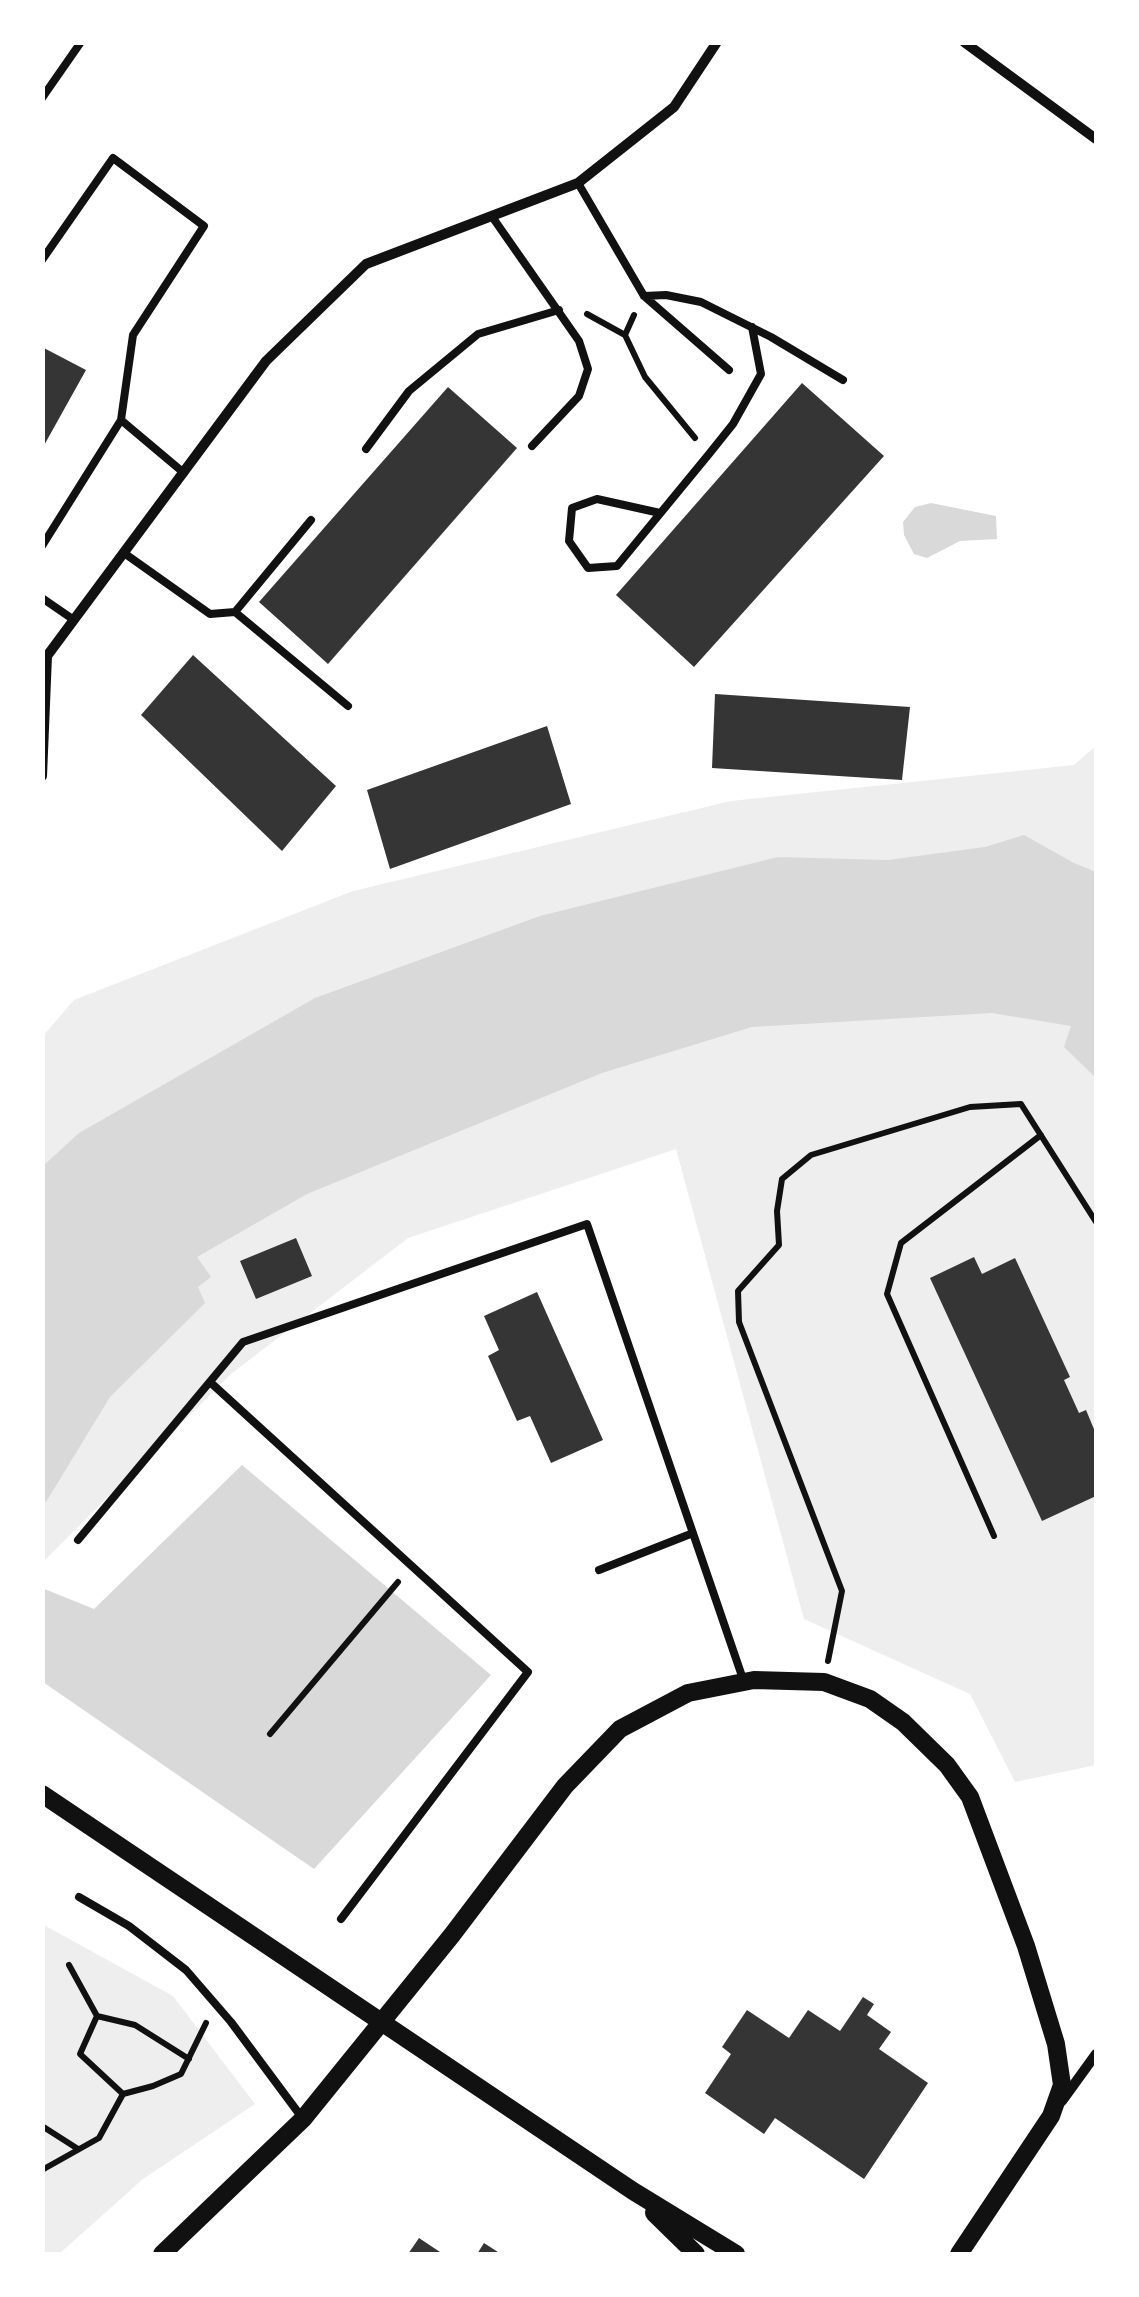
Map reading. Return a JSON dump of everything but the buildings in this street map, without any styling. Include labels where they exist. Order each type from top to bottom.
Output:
[{"type":"street","points":[[42,776],[47,656],[266,360],[366,264],[578,183],[674,107],[718,42]]},
{"type":"street","points":[[964,42],[1096,139]]},
{"type":"street","points":[[162,2254],[303,2118],[452,1935],[565,1786],[620,1729],[688,1693],[744,1682],[824,1682],[870,1698],[904,1722],[947,1765],[970,1797],[1026,1946],[1056,2044],[1062,2084],[1050,2116]]},
{"type":"street","points":[[42,1794],[632,2191],[736,2254]]},
{"type":"street","points":[[959,2254],[1096,2054]]},
{"type":"street","points":[[632,2191],[696,2254]]},
{"type":"lane","points":[[42,98],[81,42]]},
{"type":"lane","points":[[42,260],[113,158],[204,226],[133,336],[121,420],[42,546]]},
{"type":"lane","points":[[578,183],[644,296],[729,370]]},
{"type":"lane","points":[[494,218],[579,341],[588,369],[579,396],[532,446]]},
{"type":"lane","points":[[644,296],[666,295],[702,302],[842,380]]},
{"type":"lane","points":[[366,449],[409,391],[478,334],[559,310]]},
{"type":"lane","points":[[660,513],[597,498],[572,508],[569,542],[588,568],[617,566],[733,424],[761,374],[752,327]]},
{"type":"lane","points":[[121,420],[184,472]]},
{"type":"lane","points":[[235,612],[311,520]]},
{"type":"lane","points":[[124,554],[210,614],[235,612],[348,706]]},
{"type":"lane","points":[[42,598],[74,620]]},
{"type":"lane","points":[[78,1540],[243,1342],[586,1224],[744,1682]]},
{"type":"lane","points":[[210,1382],[528,1672],[341,1918]]},
{"type":"lane","points":[[599,1570],[693,1533]]},
{"type":"lane","points":[[80,1897],[129,1926],[186,1970],[303,2118]]},
{"type":"path","points":[[644,296],[625,335],[645,377],[709,454]]},
{"type":"path","points":[[824,1682],[842,1591],[738,1322],[738,1292],[779,1244],[777,1211],[782,1178],[811,1155],[970,1107],[1021,1104],[1096,1222]]},
{"type":"path","points":[[994,1536],[887,1294],[901,1243],[1041,1135]]},
{"type":"path","points":[[270,1734],[398,1582]]},
{"type":"path","points":[[69,1965],[97,2016],[135,2025],[189,2058]]},
{"type":"path","points":[[42,2170],[99,2138],[123,2094],[181,2074],[216,2004]]},
{"type":"path","points":[[97,2016],[80,2054],[123,2094]]},
{"type":"path","points":[[42,2126],[78,2150]]},
{"type":"shaded area","points":[[931,503],[996,516],[997,539],[960,541],[927,558],[914,554],[904,535],[903,522],[915,507]]},
{"type":"shaded area","points":[[1096,746],[1096,1765],[1015,1782],[970,1694],[804,1619],[676,1149],[408,1238],[231,1374],[43,1562],[43,1036],[74,1000],[353,891],[731,801],[1074,765]]},
{"type":"shaded area","points":[[1024,835],[1096,872],[1096,1078],[1064,1047],[1071,1026],[992,1013],[752,1027],[602,1073],[307,1194],[197,1257],[211,1277],[198,1287],[205,1303],[110,1397],[46,1502],[43,1500],[43,1166],[79,1133],[315,998],[540,916],[778,857],[888,860],[985,847]]},
{"type":"shaded area","points":[[242,1465],[491,1675],[314,1869],[43,1682],[42,1588],[94,1609]]},
{"type":"shaded area","points":[[42,1924],[173,1996],[255,2104],[143,2179],[59,2254],[43,2254]]}]
